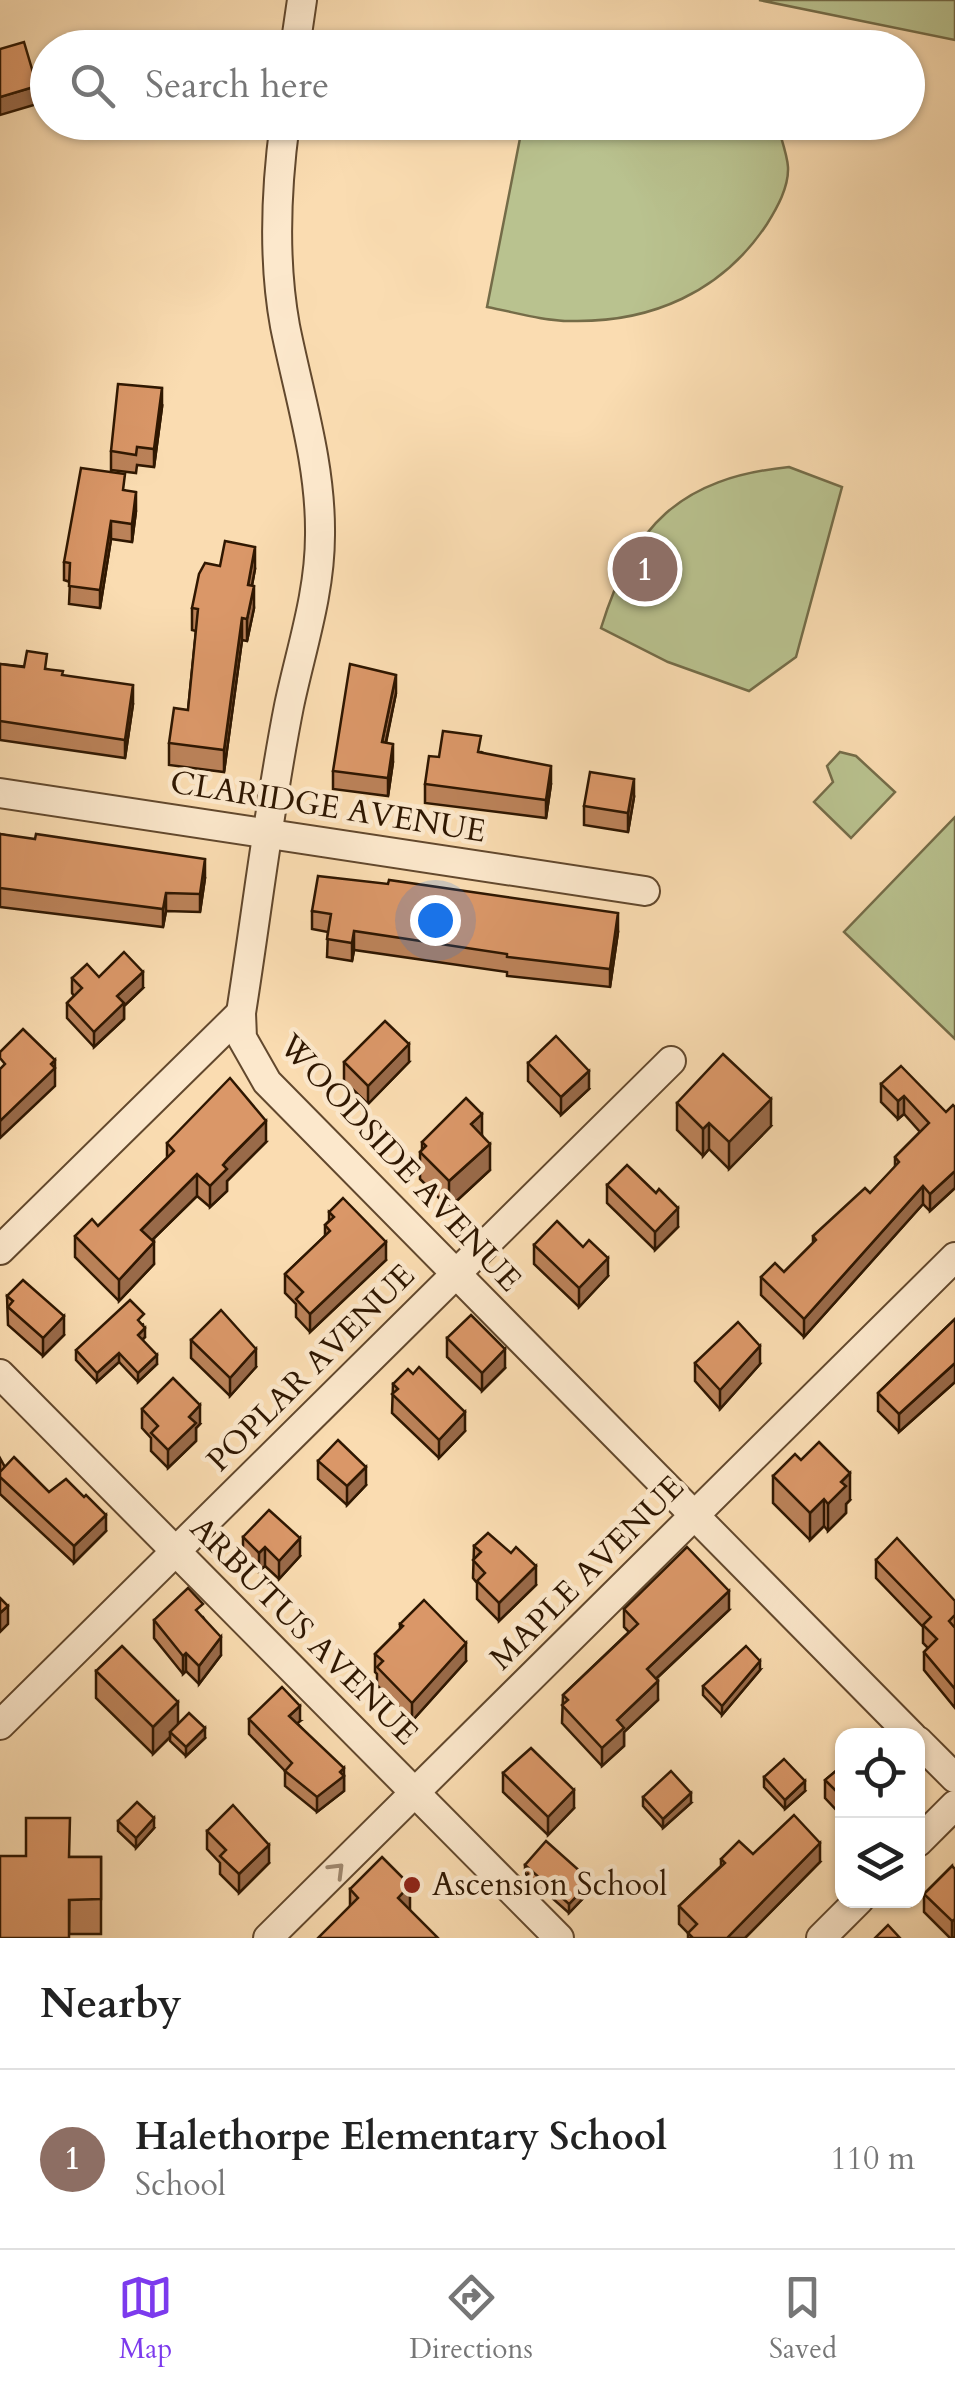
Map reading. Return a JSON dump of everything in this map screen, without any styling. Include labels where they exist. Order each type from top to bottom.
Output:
[{"type":"street","points":[[298,30],[302,0]]},
{"type":"street","name":"WOODSIDE AVENUE","points":[[283,140],[280,275],[285,324],[320,490],[320,539],[316,591],[290,705],[268,832],[241,1013],[242,1038],[267,1082],[904,1728]]},
{"type":"street","name":"CLARIDGE AVENUE","points":[[0,794],[645,891]]},
{"type":"street","points":[[0,1250],[241,1013]]},
{"type":"street","name":"POPLAR AVENUE","points":[[0,1725],[671,1062]]},
{"type":"street","name":"MAPLE AVENUE","points":[[268,1938],[955,1257]]},
{"type":"street","name":"ARBUTUS AVENUE","points":[[0,1374],[559,1938]]},
{"type":"street","points":[[925,1748],[955,1778]]},
{"type":"street","points":[[925,1835],[955,1805]]},
{"type":"street","points":[[821,1938],[851,1908]]},
{"type":"green space","points":[[759,0],[955,0],[955,40],[925,34],[925,30],[906,30]]},
{"type":"green space","points":[[520,140],[781,140],[787,182],[767,224],[729,268],[682,299],[629,316],[600,320],[549,320],[487,307]]},
{"type":"green space","points":[[789,467],[842,487],[796,657],[749,691],[668,662],[601,628],[629,561],[666,513],[718,482]]},
{"type":"green space","points":[[840,752],[856,756],[895,792],[851,838],[814,802],[833,782],[827,766]]},
{"type":"green space","points":[[955,817],[955,1039],[844,932]]},
{"type":"building","points":[[24,42],[30,62],[30,88],[0,97],[0,49]]},
{"type":"building","points":[[118,384],[162,388],[154,449],[137,447],[136,455],[111,451]]},
{"type":"building","points":[[81,468],[125,474],[123,490],[136,492],[132,524],[111,521],[100,590],[69,586],[70,563],[64,562]]},
{"type":"building","points":[[225,541],[255,547],[248,585],[254,586],[247,619],[242,618],[224,750],[169,743],[174,708],[188,710],[198,609],[192,608],[199,574],[205,563],[220,566]]},
{"type":"building","points":[[27,651],[47,654],[45,669],[63,671],[62,675],[133,685],[125,740],[0,721],[0,664],[24,667]]},
{"type":"building","points":[[350,664],[396,675],[382,742],[393,744],[388,778],[333,771]]},
{"type":"building","points":[[443,731],[481,736],[478,752],[551,766],[546,800],[425,784],[429,756],[439,757]]},
{"type":"building","points":[[590,772],[634,779],[628,813],[584,806]]},
{"type":"building","points":[[0,834],[35,839],[36,834],[205,859],[200,894],[166,893],[163,909],[0,888]]},
{"type":"building","points":[[318,876],[388,884],[389,880],[618,913],[610,969],[507,957],[354,931],[352,943],[327,939],[331,914],[312,911]]},
{"type":"building","points":[[124,952],[143,972],[117,996],[124,1003],[94,1032],[67,1003],[82,988],[72,978],[87,964],[99,977]]},
{"type":"building","points":[[385,1021],[409,1044],[368,1086],[344,1062]]},
{"type":"building","points":[[23,1029],[55,1060],[51,1064],[55,1068],[0,1121],[0,1069],[5,1064],[0,1052]]},
{"type":"building","points":[[556,1036],[589,1071],[561,1097],[528,1063]]},
{"type":"building","points":[[723,1054],[771,1099],[729,1142],[709,1123],[703,1129],[677,1103]]},
{"type":"building","points":[[901,1066],[946,1112],[955,1107],[955,1171],[930,1194],[923,1186],[804,1319],[761,1277],[775,1263],[784,1272],[816,1240],[813,1236],[865,1188],[870,1193],[899,1162],[895,1157],[929,1123],[904,1096],[898,1101],[881,1084]]},
{"type":"building","points":[[230,1078],[266,1121],[229,1158],[223,1165],[227,1169],[210,1186],[197,1174],[141,1230],[154,1242],[119,1280],[75,1236],[92,1219],[98,1226],[174,1151],[167,1143]]},
{"type":"building","points":[[466,1098],[482,1114],[471,1124],[490,1144],[449,1181],[420,1152],[426,1146],[422,1142]]},
{"type":"building","points":[[627,1165],[678,1208],[655,1232],[607,1185]]},
{"type":"building","points":[[343,1198],[386,1242],[310,1314],[296,1299],[303,1292],[285,1274],[330,1231],[325,1225],[334,1217],[329,1212]]},
{"type":"building","points":[[557,1221],[583,1247],[589,1240],[608,1258],[579,1288],[534,1245]]},
{"type":"building","points":[[23,1280],[64,1316],[43,1338],[8,1307],[13,1301],[7,1296]]},
{"type":"building","points":[[130,1300],[144,1314],[138,1320],[145,1328],[138,1335],[157,1355],[138,1373],[119,1353],[97,1373],[76,1350]]},
{"type":"building","points":[[221,1310],[256,1349],[230,1378],[191,1340]]},
{"type":"building","points":[[471,1315],[505,1349],[482,1373],[447,1338]]},
{"type":"building","points":[[955,1319],[955,1363],[899,1414],[878,1393]]},
{"type":"building","points":[[738,1322],[760,1346],[720,1390],[695,1363]]},
{"type":"building","points":[[419,1367],[465,1412],[439,1440],[392,1394],[398,1389],[393,1384],[408,1369],[413,1374]]},
{"type":"building","points":[[173,1378],[200,1405],[189,1417],[196,1423],[168,1450],[151,1433],[158,1426],[142,1409]]},
{"type":"building","points":[[338,1440],[366,1467],[347,1486],[318,1461]]},
{"type":"building","points":[[819,1442],[850,1473],[841,1482],[846,1486],[828,1504],[824,1499],[810,1513],[773,1476],[795,1454],[801,1460]]},
{"type":"building","points":[[14,1457],[49,1492],[66,1479],[106,1515],[74,1546],[0,1477]]},
{"type":"building","points":[[269,1510],[300,1538],[279,1561],[265,1547],[259,1553],[243,1537]]},
{"type":"building","points":[[488,1533],[511,1553],[516,1547],[536,1566],[499,1603],[477,1581],[485,1573],[473,1560],[481,1552],[474,1546]]},
{"type":"building","points":[[897,1538],[955,1601],[955,1615],[949,1621],[955,1628],[955,1689],[924,1652],[937,1639],[923,1625],[931,1617],[876,1560]]},
{"type":"building","points":[[687,1547],[729,1591],[647,1669],[658,1681],[617,1720],[624,1728],[602,1748],[562,1705],[568,1700],[563,1695],[638,1624],[624,1609]]},
{"type":"building","points":[[188,1588],[203,1604],[196,1610],[221,1637],[199,1666],[186,1653],[183,1656],[154,1620]]},
{"type":"building","points":[[424,1600],[466,1643],[412,1703],[377,1667],[383,1661],[375,1654]]},
{"type":"building","points":[[122,1646],[178,1702],[153,1727],[96,1671]]},
{"type":"building","points":[[746,1646],[760,1661],[722,1706],[703,1686]]},
{"type":"building","points":[[282,1687],[300,1706],[289,1716],[344,1768],[340,1772],[344,1776],[317,1797],[285,1771],[292,1763],[249,1719]]},
{"type":"building","points":[[189,1713],[205,1728],[186,1747],[170,1732]]},
{"type":"building","points":[[531,1748],[574,1790],[548,1817],[503,1773]]},
{"type":"building","points":[[784,1759],[805,1781],[785,1800],[764,1777]]},
{"type":"building","points":[[671,1771],[691,1793],[663,1819],[643,1797]]},
{"type":"building","points":[[835,1772],[835,1790],[825,1780]]},
{"type":"building","points":[[137,1802],[154,1818],[136,1838],[118,1821]]},
{"type":"building","points":[[233,1805],[269,1845],[239,1874],[220,1856],[226,1850],[207,1831]]},
{"type":"building","points":[[794,1815],[820,1843],[727,1938],[693,1938],[688,1933],[697,1924],[679,1906],[725,1863],[721,1859],[739,1841],[753,1854]]},
{"type":"building","points":[[26,1818],[70,1818],[69,1857],[101,1857],[101,1899],[69,1900],[69,1938],[0,1938],[0,1856],[26,1856]]},
{"type":"building","points":[[546,1841],[591,1881],[569,1904],[525,1865]]},
{"type":"building","points":[[382,1857],[410,1885],[398,1898],[438,1938],[318,1938],[358,1898],[350,1889]]},
{"type":"building","points":[[952,1866],[955,1919],[952,1921],[925,1893]]},
{"type":"building","points":[[888,1925],[900,1938],[875,1938]]},
{"type":"place","name":"Halethorpe Elementary School","points":[[645,569]]},
{"type":"place","name":"Ascension School","points":[[412,1885]]}]
